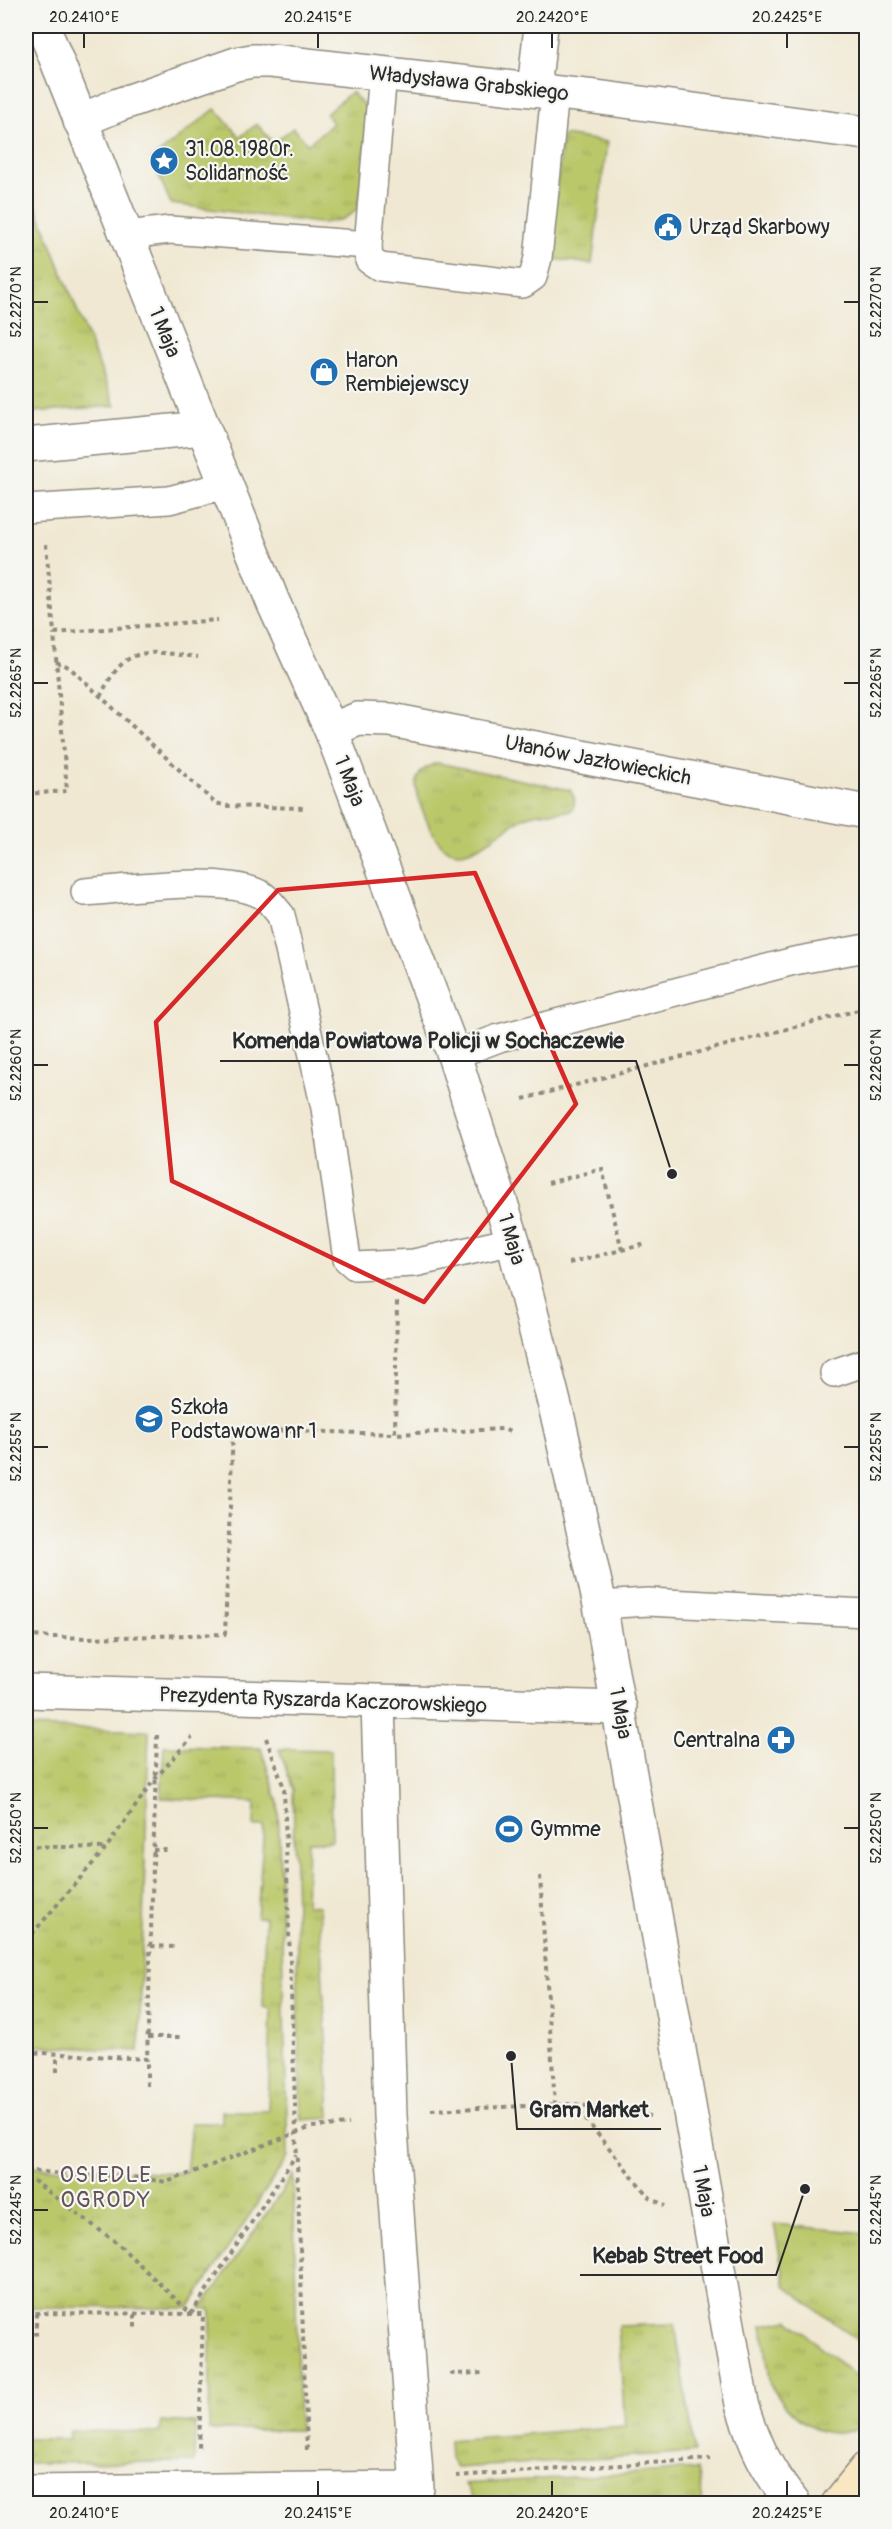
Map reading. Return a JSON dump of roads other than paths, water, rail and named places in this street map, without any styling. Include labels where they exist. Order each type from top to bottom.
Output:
[{"type":"main road","points":[[838,2504],[867,2469]]},
{"type":"street","name":"1 Maja","points":[[43,26],[273,603],[331,730],[454,1055],[513,1241],[559,1422],[600,1605],[742,2404],[753,2440],[773,2479],[794,2504]]},
{"type":"street","points":[[541,26],[545,91]]},
{"type":"street","name":"Władysława Grabskiego","points":[[80,121],[118,105],[252,61],[272,61],[545,91],[867,133]]},
{"type":"street","points":[[26,445],[204,429]]},
{"type":"street","name":"Ułanów Jazłowieckich","points":[[331,730],[358,719],[391,720],[867,812]]},
{"type":"street","name":"Prezydenta Ryszarda Kaczorowskiego","points":[[26,1691],[620,1708]]},
{"type":"street","points":[[26,2492],[309,2490],[419,2496],[390,2116],[378,1702]]},
{"type":"lane","points":[[383,73],[368,244],[369,260],[380,267],[523,284],[532,277],[538,258],[545,91]]},
{"type":"lane","points":[[126,235],[170,230],[368,244]]},
{"type":"lane","points":[[34,508],[169,500],[226,485]]},
{"type":"lane","points":[[85,892],[196,885],[240,886],[264,896],[281,915],[325,1108],[347,1259],[355,1266],[414,1263],[513,1241]]},
{"type":"lane","points":[[454,1055],[499,1038],[771,967],[867,948]]},
{"type":"lane","points":[[834,1372],[867,1362]]},
{"type":"lane","points":[[600,1605],[648,1602],[867,1613]]},
{"type":"place","name":"31.08.1980r. Solidarność","points":[[164,161]]},
{"type":"place","name":"Urząd Skarbowy","points":[[668,227]]},
{"type":"place","name":"Haron Rembiejewscy","points":[[324,372]]},
{"type":"place","name":"Komenda Powiatowa Policji w Sochaczewie","points":[[672,1174]]},
{"type":"place","name":"Szkoła Podstawowa nr 1","points":[[149,1419]]},
{"type":"place","name":"Centralna","points":[[781,1740]]},
{"type":"place","name":"Gymme","points":[[509,1829]]},
{"type":"place","name":"Gram Market","points":[[511,2056]]},
{"type":"place","name":"Kebab Street Food","points":[[805,2189]]},
{"type":"district","name":"OSIEDLE OGRODY","points":[[106,2186]]}]
